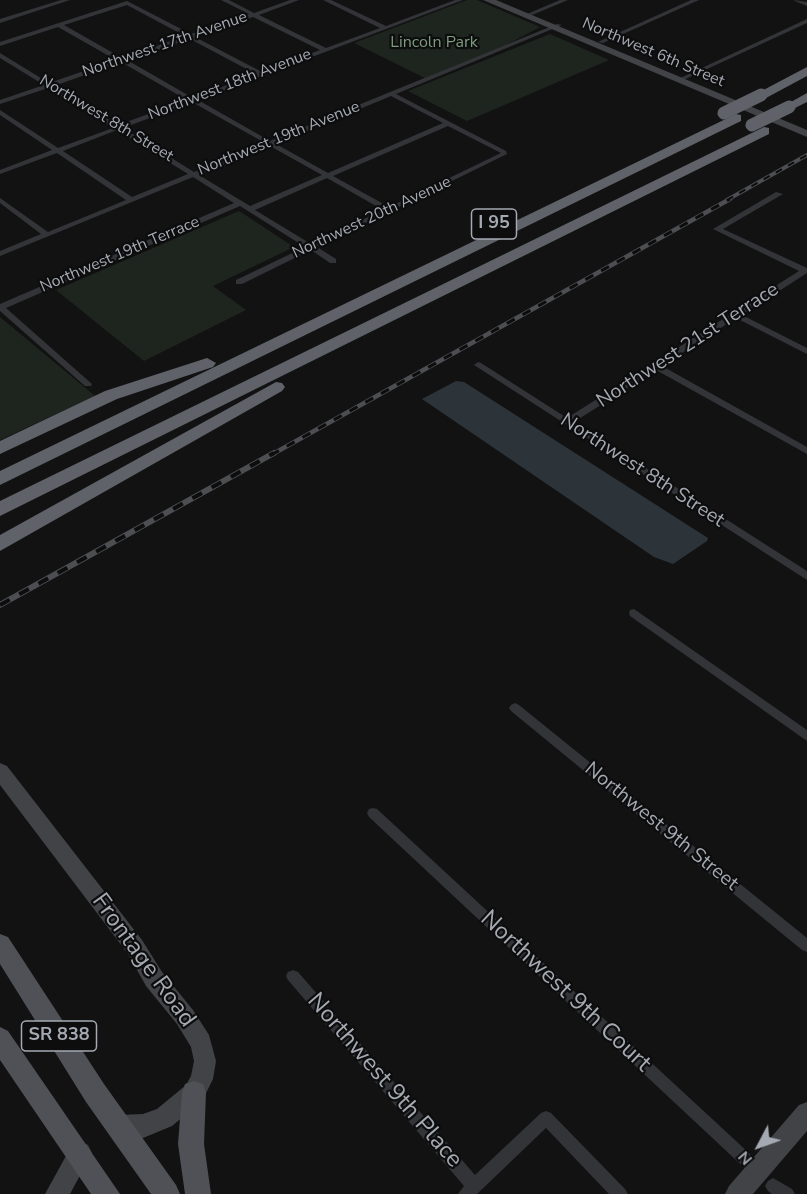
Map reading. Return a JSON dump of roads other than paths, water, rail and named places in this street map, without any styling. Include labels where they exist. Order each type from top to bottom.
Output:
[{"type":"highway","points":[[0,479],[730,116],[767,97],[807,70]]},
{"type":"highway","points":[[767,97],[790,91],[807,83]]},
{"type":"highway","name":"I 95","points":[[0,509],[399,313],[803,106]]},
{"type":"highway","name":"I 95","points":[[0,464],[207,363],[730,116]]},
{"type":"highway","points":[[0,493],[758,128]]},
{"type":"highway","points":[[0,544],[333,356],[399,313]]},
{"type":"highway","points":[[0,448],[111,395],[207,363]]},
{"type":"main road","name":"SR 838","points":[[0,944],[119,1127],[167,1194]]},
{"type":"main road","name":"SR 838","points":[[0,1039],[107,1194]]},
{"type":"main road","points":[[194,1093],[190,1144],[198,1194]]},
{"type":"street","points":[[0,21],[67,0]]},
{"type":"street","points":[[224,0],[326,50]]},
{"type":"street","name":"Northwest 17th Avenue","points":[[0,102],[296,0]]},
{"type":"street","points":[[326,0],[386,28]]},
{"type":"street","points":[[430,0],[444,6]]},
{"type":"street","name":"Northwest 18th Avenue","points":[[0,171],[460,0]]},
{"type":"street","name":"Northwest 6th Street","points":[[488,0],[601,42],[807,134]]},
{"type":"street","name":"Northwest 6th Street","points":[[495,0],[682,79],[807,128]]},
{"type":"street","points":[[530,14],[565,0]]},
{"type":"street","points":[[601,42],[696,0]]},
{"type":"street","points":[[797,0],[807,4]]},
{"type":"street","points":[[0,44],[127,3],[261,74]]},
{"type":"street","points":[[682,79],[807,21]]},
{"type":"street","points":[[59,25],[389,210]]},
{"type":"street","name":"Northwest 19th Avenue","points":[[0,254],[556,26]]},
{"type":"street","name":"Northwest 8th Street","points":[[0,55],[333,261]]},
{"type":"street","points":[[0,64],[9,61]]},
{"type":"street","points":[[391,94],[449,123]]},
{"type":"street","points":[[0,112],[131,200]]},
{"type":"street","points":[[250,209],[449,123]]},
{"type":"street","name":"Northwest 20th Avenue","points":[[239,282],[504,154],[449,123]]},
{"type":"street","points":[[779,194],[717,229],[806,270]]},
{"type":"street","points":[[0,200],[47,235]]},
{"type":"street","name":"Northwest 19th Terrace","points":[[0,307],[240,203]]},
{"type":"street","name":"Northwest 21st Terrace","points":[[568,423],[806,270]]},
{"type":"street","points":[[0,307],[88,384]]},
{"type":"street","points":[[736,315],[807,351]]},
{"type":"street","name":"Northwest 8th Street","points":[[478,365],[807,576]]},
{"type":"street","points":[[656,366],[807,451]]},
{"type":"street","points":[[634,613],[807,736]]},
{"type":"street","name":"Northwest 9th Street","points":[[514,708],[807,946]]},
{"type":"street","name":"Frontage Road","points":[[0,771],[135,947],[154,979],[201,1043],[205,1061],[202,1079],[194,1093],[164,1118],[143,1126],[119,1127]]},
{"type":"street","name":"Northwest 9th Court","points":[[373,813],[775,1186]]},
{"type":"street","name":"Northwest 9th Place","points":[[293,976],[470,1190],[546,1118],[620,1194]]},
{"type":"street","points":[[737,1194],[775,1186],[807,1113]]},
{"type":"street","points":[[57,1194],[80,1153]]},
{"type":"railway","points":[[727,200],[807,155]]},
{"type":"railway","points":[[271,455],[730,199]]},
{"type":"railway","points":[[0,605],[274,453]]},
{"type":"park label","name":"Lincoln Park","points":[[434,43]]}]
